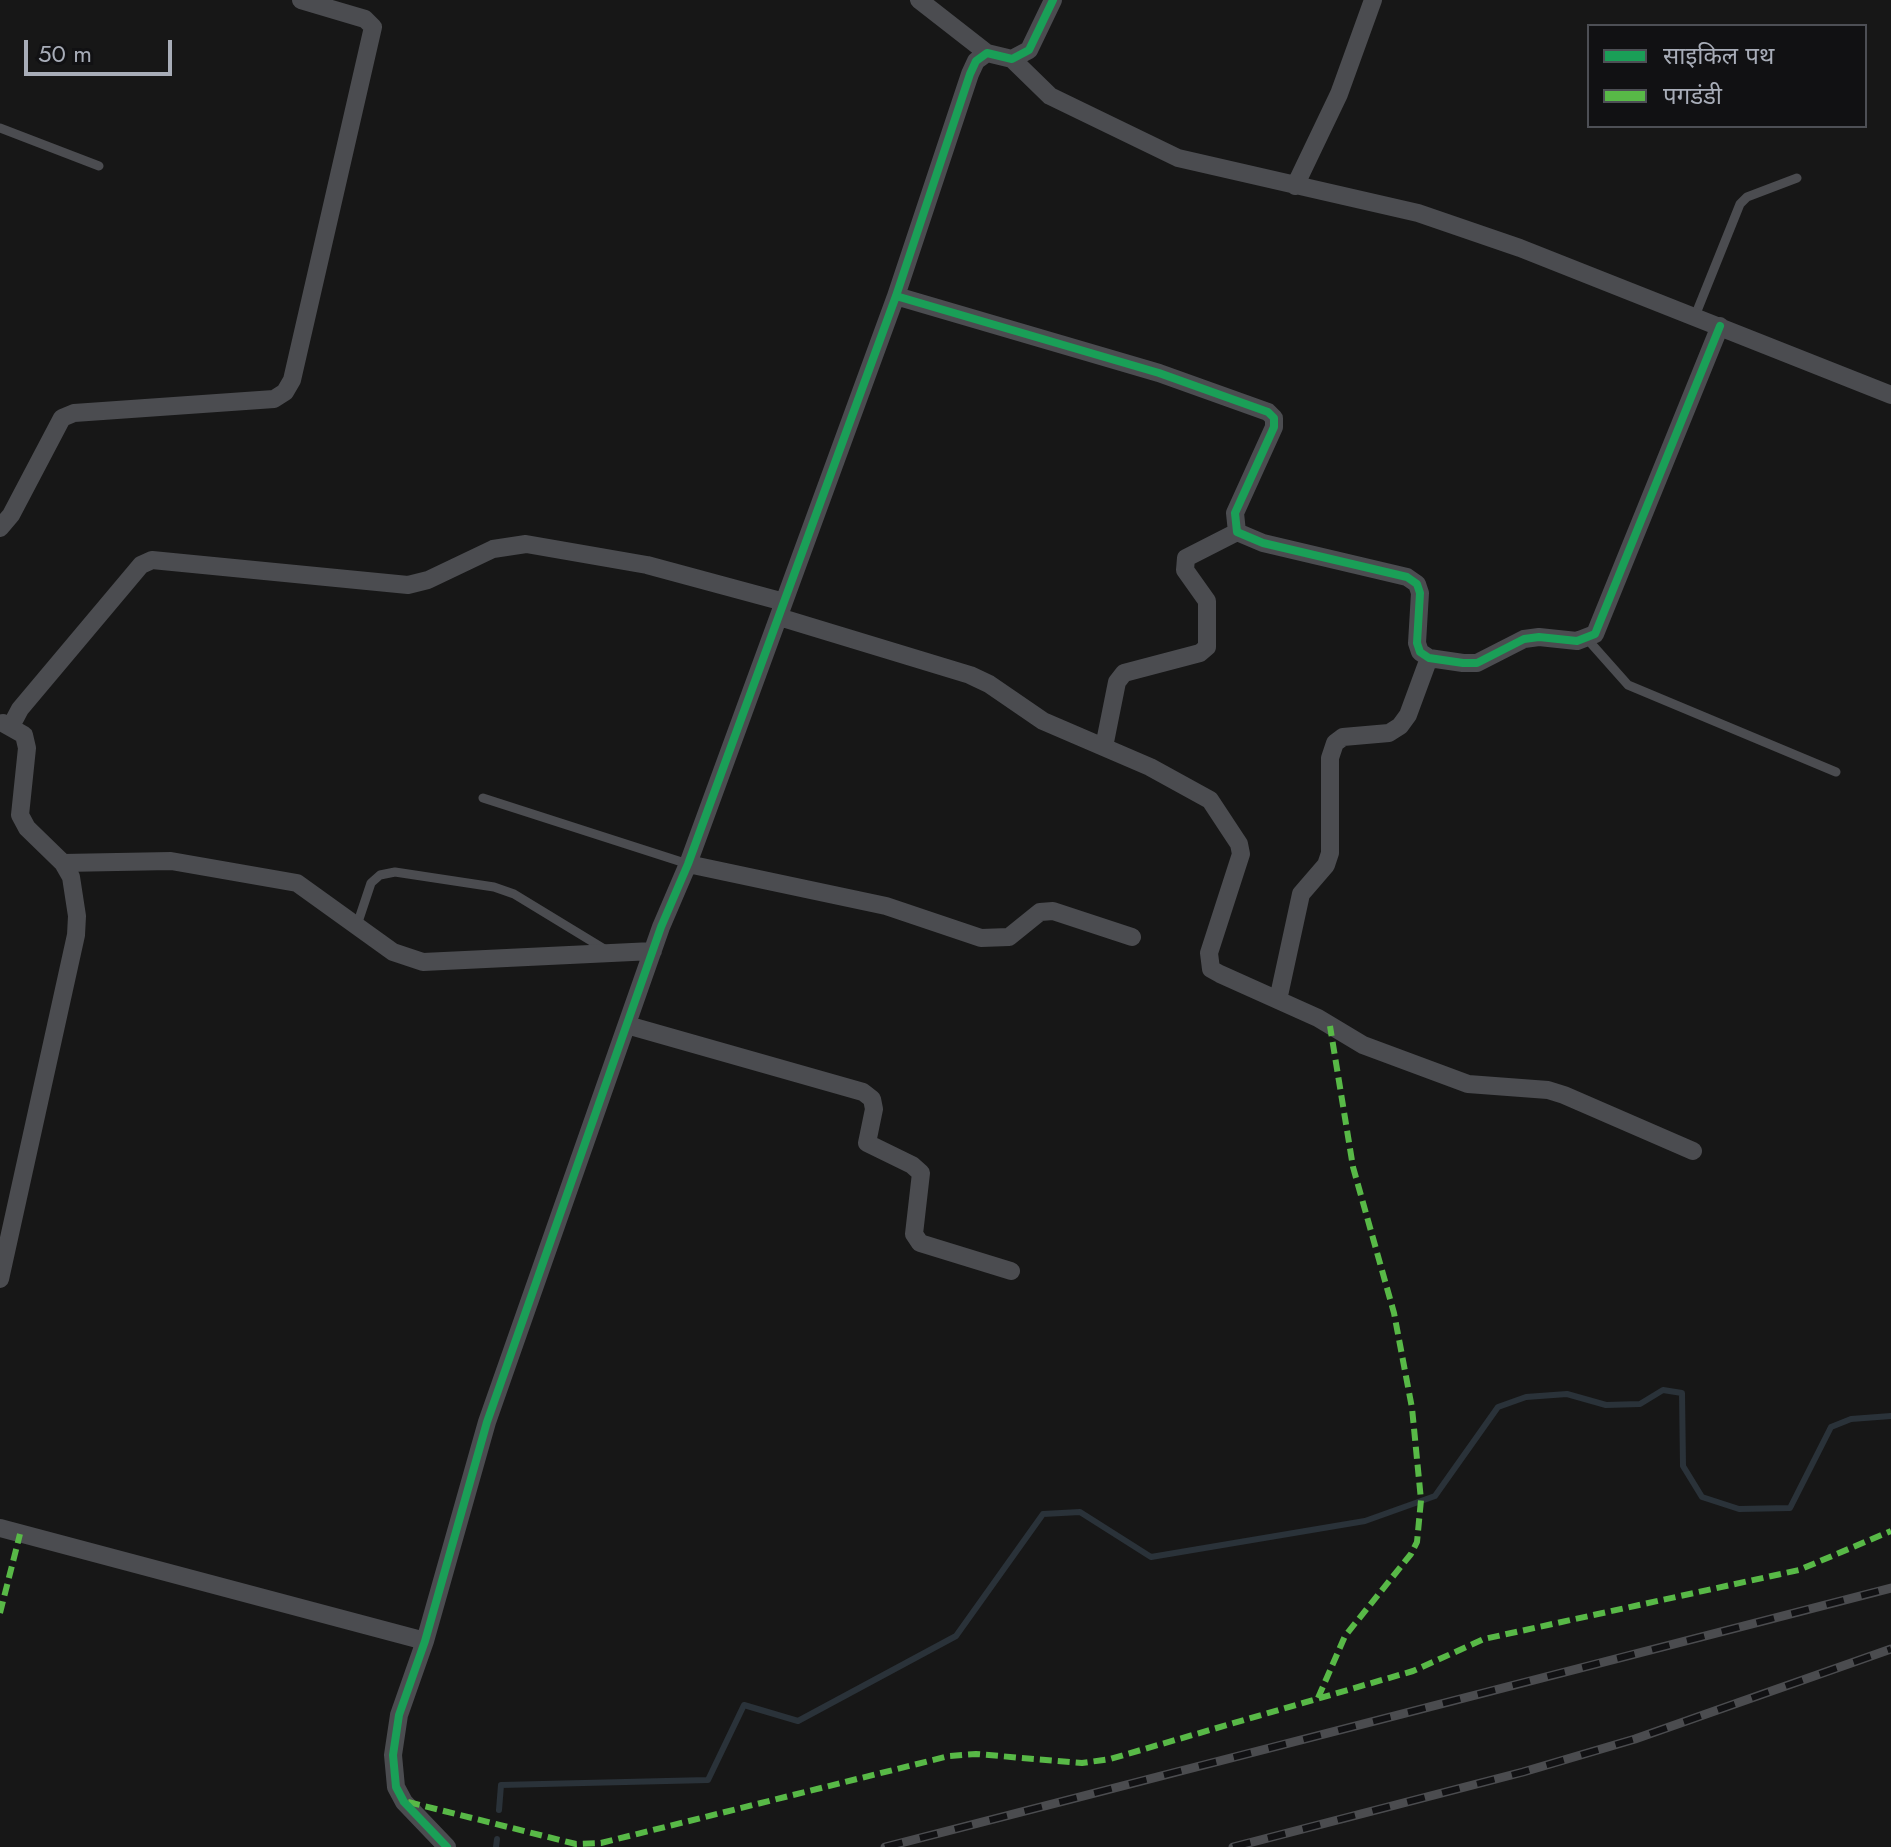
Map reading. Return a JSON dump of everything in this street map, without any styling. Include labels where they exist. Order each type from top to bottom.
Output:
[{"type":"street","points":[[0,528],[11,515],[62,418],[74,413],[274,399],[285,392],[292,380],[373,27],[365,19],[301,0]]},
{"type":"street","points":[[919,0],[987,53],[1012,59],[1050,96],[1178,158],[1418,213],[1695,316],[1891,395]]},
{"type":"street","points":[[1012,59],[1029,50],[1053,0]]},
{"type":"street","points":[[1295,186],[1339,94],[1373,0]]},
{"type":"street","points":[[447,1847],[404,1802],[396,1787],[393,1755],[399,1715],[425,1641],[487,1422],[653,951],[688,864],[896,296],[970,74],[976,61],[987,53]]},
{"type":"street","points":[[896,296],[1159,373],[1268,412],[1274,418],[1274,427],[1235,513],[1237,532]]},
{"type":"street","points":[[1104,747],[1117,682],[1124,673],[1200,653],[1207,647],[1207,601],[1185,570],[1186,558],[1237,532],[1263,543],[1407,577],[1417,584],[1420,593],[1417,643],[1420,652],[1429,658],[1477,663],[1524,639],[1588,640],[1599,626],[1720,326]]},
{"type":"street","points":[[0,1279],[76,935],[71,877],[63,863],[27,828],[20,815],[27,748],[24,735],[6,724],[141,565],[152,560],[408,585],[428,580],[493,549],[526,544],[647,565],[970,675],[989,684],[1043,721],[1150,767],[1219,808],[1241,854],[1208,962],[1220,974],[1278,1000],[1363,1045],[1468,1084],[1548,1090],[1564,1095],[1693,1151]]},
{"type":"street","points":[[1278,1000],[1301,894],[1326,865],[1330,853],[1330,758],[1335,743],[1343,737],[1389,733],[1400,726],[1408,715],[1429,658]]},
{"type":"street","points":[[63,863],[171,861],[297,883],[393,952],[423,962],[653,951]]},
{"type":"street","points":[[688,864],[886,906],[981,938],[1009,937],[1040,912],[1053,911],[1132,937]]},
{"type":"street","points":[[627,1025],[863,1092],[872,1099],[874,1109],[867,1143],[912,1165],[921,1173],[914,1234],[920,1243],[1011,1271]]},
{"type":"street","points":[[0,1528],[425,1641]]},
{"type":"lane","points":[[0,128],[99,166]]},
{"type":"lane","points":[[1695,316],[1740,204],[1747,197],[1797,178]]},
{"type":"lane","points":[[1588,640],[1628,685],[1836,772]]},
{"type":"lane","points":[[483,798],[688,864]]},
{"type":"lane","points":[[357,925],[371,883],[380,875],[395,872],[514,894],[610,953]]},
{"type":"waterway","points":[[499,1810],[501,1785],[708,1780],[744,1705],[798,1721],[956,1636],[1043,1514],[1080,1512],[1151,1557],[1365,1521],[1435,1496],[1498,1407],[1526,1397],[1567,1394],[1606,1405],[1640,1404],[1663,1390],[1682,1393],[1683,1466],[1702,1497],[1739,1509],[1790,1508],[1831,1427],[1851,1419],[1891,1416]]},
{"type":"waterway","points":[[496,1847],[497,1839]]},
{"type":"railway","points":[[885,1847],[1891,1588]]},
{"type":"railway","points":[[1233,1847],[1523,1772],[1635,1739],[1891,1649]]},
{"type":"marked path","points":[[1318,1698],[1345,1636],[1411,1554],[1417,1542],[1421,1500],[1412,1408],[1394,1313],[1353,1167],[1330,1026]]},
{"type":"marked path","points":[[408,1802],[576,1844],[601,1843],[949,1756],[976,1754],[1082,1763],[1110,1759],[1413,1671],[1484,1639],[1799,1570],[1891,1531]]},
{"type":"marked path","points":[[0,1613],[20,1534]]},
{"type":"cycle path","points":[[447,1847],[404,1802],[396,1787],[393,1755],[399,1715],[425,1641],[487,1422],[661,927],[688,864],[896,296],[970,74],[976,61],[987,53],[1012,59],[1029,50],[1053,0]]},
{"type":"cycle path","points":[[896,296],[1159,373],[1268,412],[1274,418],[1274,427],[1235,513],[1237,532],[1263,543],[1407,577],[1417,584],[1420,593],[1417,643],[1420,652],[1429,658],[1463,663],[1477,663],[1524,639],[1539,637],[1577,641],[1595,634],[1720,326]]}]
